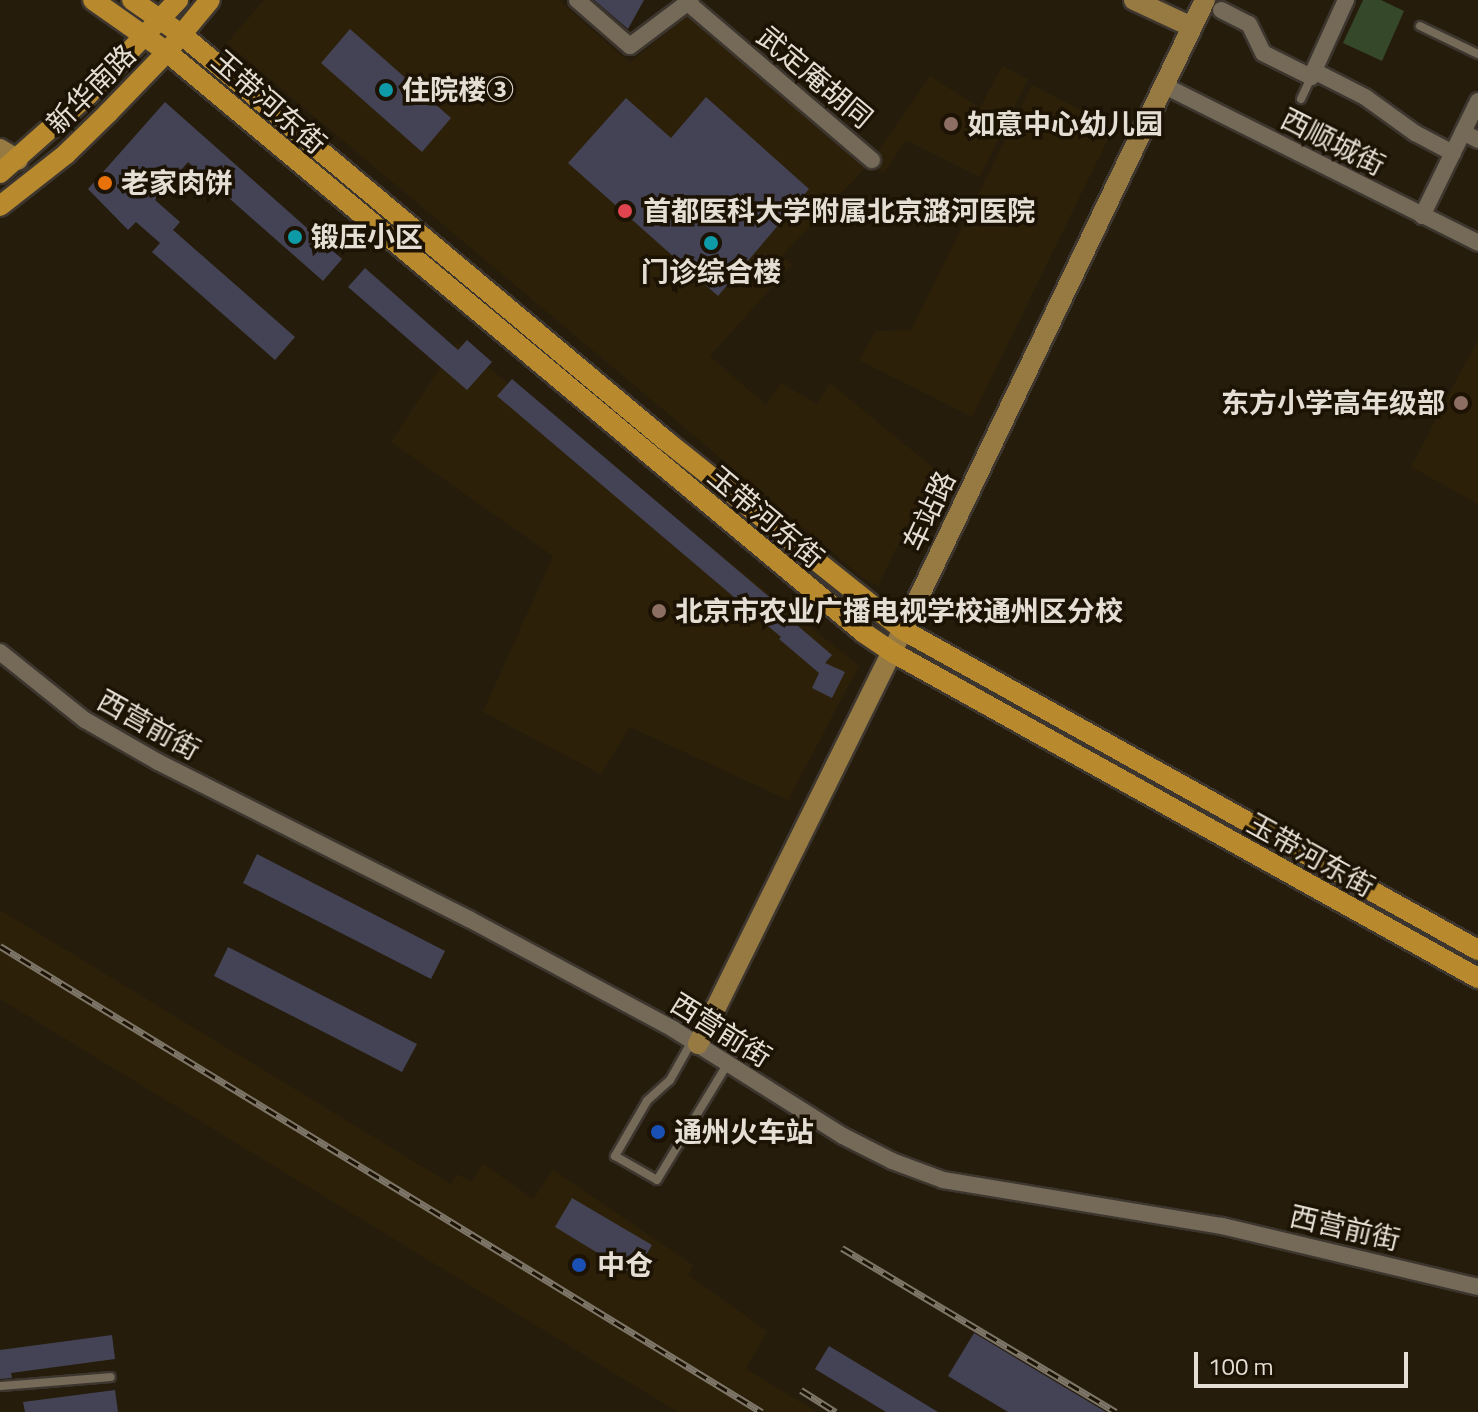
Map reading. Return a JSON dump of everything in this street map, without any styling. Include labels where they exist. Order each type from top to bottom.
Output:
[{"type":"main road","name":"玉带河东街","points":[[93,0],[167,52],[687,488],[892,652],[1478,978]]},
{"type":"main road","name":"玉带河东街","points":[[132,0],[181,34],[665,440],[903,630],[1478,950]]},
{"type":"main road","name":"新华南路","points":[[0,173],[9,154],[79,104],[178,0]]},
{"type":"main road","name":"新华南路","points":[[0,206],[66,154],[167,52],[210,0]]},
{"type":"street","points":[[577,0],[630,46],[690,1]]},
{"type":"street","points":[[1134,0],[1192,27]]},
{"type":"street","points":[[1312,74],[1346,0]]},
{"type":"street","name":"武定庵胡同","points":[[690,1],[872,160]]},
{"type":"street","points":[[1213,5],[1249,24],[1263,53],[1365,97],[1415,133],[1453,153]]},
{"type":"street","name":"车站路","points":[[695,1043],[903,630],[1192,27],[1213,5]]},
{"type":"street","name":"西顺城街","points":[[1165,86],[1478,243]]},
{"type":"street","points":[[1422,216],[1453,153],[1470,136],[1478,101]]},
{"type":"street","name":"西营前街","points":[[0,652],[85,720],[158,762],[469,919],[695,1043],[843,1136],[892,1161],[943,1180],[1222,1226],[1478,1287]]},
{"type":"lane","points":[[1420,26],[1478,54]]},
{"type":"lane","points":[[1301,99],[1312,74]]},
{"type":"lane","points":[[695,1043],[670,1080],[647,1101],[615,1156],[657,1180],[727,1065]]},
{"type":"lane","points":[[0,1386],[111,1377]]},
{"type":"shaded area","name":"首都医科大学附属北京潞河医院","points":[[264,0],[559,0],[630,63],[690,13],[868,165],[782,256],[792,265],[710,356],[766,405],[781,383],[817,404],[830,383],[935,469],[878,586],[862,577],[227,43]]},
{"type":"shaded area","name":"如意中心幼儿园","points":[[1002,66],[1028,79],[980,177],[906,140],[884,173],[870,163],[930,76],[980,108]]},
{"type":"shaded area","points":[[1032,85],[1114,127],[972,417],[859,360],[876,331],[911,330]]},
{"type":"shaded area","name":"东方小学高年级部","points":[[1478,339],[1478,504],[1411,467]]},
{"type":"shaded area","name":"北京市农业广播电视学校通州区分校","points":[[457,342],[859,666],[788,800],[630,727],[601,774],[483,712],[553,556],[391,442]]},
{"type":"shaded area","points":[[0,910],[451,1184],[457,1174],[472,1182],[483,1163],[533,1199],[553,1170],[693,1265],[688,1275],[767,1331],[746,1369],[817,1412],[678,1412],[0,999]]},
{"type":"green space","points":[[1363,0],[1381,0],[1404,11],[1382,61],[1343,43]]},
{"type":"building","points":[[594,0],[644,0],[628,29]]},
{"type":"building","name":"住院楼③","points":[[350,29],[451,118],[422,152],[321,63]]},
{"type":"building","name":"门诊综合楼","points":[[706,97],[809,189],[718,296],[568,163],[626,98],[671,138]]},
{"type":"building","name":"锻压小区","points":[[165,102],[342,259],[323,281],[188,162],[155,200],[180,222],[173,230],[295,337],[275,360],[152,252],[160,243],[136,222],[128,230],[88,189]]},
{"type":"building","points":[[365,268],[458,350],[467,340],[492,362],[467,390],[348,287]]},
{"type":"building","points":[[512,379],[780,606],[778,609],[832,655],[825,663],[845,672],[832,698],[812,688],[819,673],[779,639],[781,637],[497,396]]},
{"type":"building","points":[[257,854],[445,951],[431,979],[243,883]]},
{"type":"building","points":[[228,947],[417,1044],[402,1072],[214,976]]},
{"type":"building","points":[[572,1198],[652,1245],[634,1275],[555,1227]]},
{"type":"building","points":[[974,1333],[1106,1412],[1008,1412],[948,1376]]},
{"type":"building","points":[[112,1335],[115,1359],[11,1373],[12,1378],[0,1379],[0,1350]]},
{"type":"building","points":[[829,1346],[938,1412],[886,1412],[815,1369]]},
{"type":"building","points":[[115,1390],[118,1412],[25,1412],[23,1402]]},
{"type":"railway","points":[[0,946],[762,1412]]},
{"type":"railway","points":[[842,1248],[1116,1412]]},
{"type":"railway","points":[[801,1390],[836,1412]]},
{"type":"place","name":"住院楼③","points":[[386,90]]},
{"type":"place","name":"如意中心幼儿园","points":[[951,124]]},
{"type":"place","name":"老家肉饼","points":[[105,183]]},
{"type":"place","name":"首都医科大学附属北京潞河医院","points":[[625,211]]},
{"type":"place","name":"锻压小区","points":[[295,237]]},
{"type":"place","name":"门诊综合楼","points":[[711,243]]},
{"type":"place","name":"东方小学高年级部","points":[[1461,403]]},
{"type":"place","name":"北京市农业广播电视学校通州区分校","points":[[659,611]]},
{"type":"place","name":"通州火车站","points":[[658,1132]]},
{"type":"place","name":"中仓","points":[[579,1265]]}]
